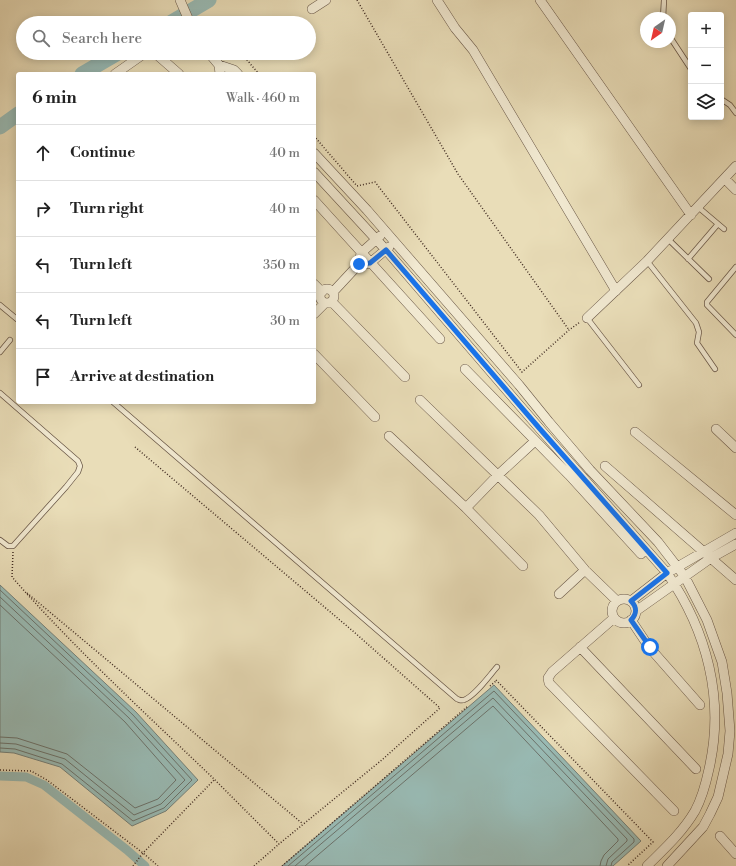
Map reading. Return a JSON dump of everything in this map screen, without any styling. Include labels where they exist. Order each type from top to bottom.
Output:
[{"type":"street","points":[[180,0],[187,16]]},
{"type":"street","points":[[312,9],[326,0]]},
{"type":"street","points":[[437,0],[455,28],[473,50],[616,291]]},
{"type":"street","points":[[540,0],[691,215]]},
{"type":"street","points":[[118,72],[135,60]]},
{"type":"street","points":[[163,60],[177,72]]},
{"type":"street","points":[[213,60],[219,70],[234,70],[236,72]]},
{"type":"street","points":[[316,155],[367,210],[394,243],[519,385],[590,470],[658,542],[685,577],[707,620],[722,662],[727,693],[730,731],[728,754],[718,797],[710,814],[702,827],[667,866]]},
{"type":"street","points":[[587,318],[647,261],[736,166]]},
{"type":"street","points":[[316,174],[386,250],[540,429],[667,573],[694,619],[703,642],[711,672],[716,724],[713,753],[703,792],[695,810],[685,826],[647,866]]},
{"type":"street","points":[[725,179],[736,190]]},
{"type":"street","points":[[316,202],[440,339]]},
{"type":"street","points":[[316,312],[330,299],[359,264],[361,253],[385,232]]},
{"type":"street","points":[[359,264],[370,263],[394,243]]},
{"type":"street","points":[[316,286],[322,292],[328,289],[330,299],[405,377]]},
{"type":"street","points":[[316,356],[375,417]]},
{"type":"street","points":[[465,369],[575,481],[641,554]]},
{"type":"street","points":[[420,400],[539,515],[586,570],[617,601]]},
{"type":"street","points":[[540,429],[549,422]]},
{"type":"street","points":[[716,429],[736,448]]},
{"type":"street","points":[[635,432],[736,515]]},
{"type":"street","points":[[390,436],[466,508],[523,566]]},
{"type":"street","points":[[466,508],[498,475],[535,441]]},
{"type":"street","points":[[605,466],[736,580]]},
{"type":"street","points":[[631,601],[667,573],[736,533]]},
{"type":"street","points":[[636,611],[711,558],[736,544]]},
{"type":"street","points":[[559,594],[586,570]]},
{"type":"street","points":[[624,599],[631,601],[636,611],[634,618],[622,623],[614,618],[612,607],[617,601],[624,599]]},
{"type":"street","points":[[614,618],[552,672],[548,678],[549,683],[674,812]]},
{"type":"street","points":[[631,620],[650,647],[700,705]]},
{"type":"street","points":[[580,647],[696,769]]},
{"type":"street","points":[[714,696],[727,693]]},
{"type":"street","points":[[708,776],[722,779]]},
{"type":"street","points":[[720,836],[736,854]]},
{"type":"lane","points":[[663,12],[664,0]]},
{"type":"lane","points":[[676,46],[688,64]]},
{"type":"lane","points":[[724,101],[730,105],[736,113]]},
{"type":"lane","points":[[698,207],[724,229]]},
{"type":"lane","points":[[688,259],[718,224]]},
{"type":"lane","points":[[668,239],[709,279]]},
{"type":"lane","points":[[647,261],[696,323],[699,328],[697,339],[699,347],[714,369]]},
{"type":"lane","points":[[736,267],[707,302],[707,305],[736,335]]},
{"type":"lane","points":[[0,304],[16,318]]},
{"type":"lane","points":[[587,318],[639,385]]},
{"type":"lane","points":[[0,352],[10,340]]},
{"type":"lane","points":[[0,393],[78,461],[80,466],[78,472],[66,487],[13,546],[8,546],[0,540]]},
{"type":"lane","points":[[115,404],[458,699],[461,701],[473,694],[497,668]]},
{"type":"path","points":[[357,0],[458,174],[569,330]]},
{"type":"path","points":[[247,60],[257,72]]},
{"type":"path","points":[[316,138],[357,186],[375,182],[522,372],[569,330],[587,318]]},
{"type":"path","points":[[135,447],[354,632],[440,708],[383,758],[278,844],[254,866]]},
{"type":"path","points":[[13,546],[12,576],[24,590],[96,666],[214,779],[278,844]]},
{"type":"path","points":[[24,590],[303,824]]},
{"type":"path","points":[[490,686],[496,681],[653,842],[627,866]]},
{"type":"path","points":[[282,866],[472,701]]},
{"type":"path","points":[[0,770],[30,771],[47,780],[143,852],[158,866]]},
{"type":"path","points":[[133,866],[143,852],[214,779]]},
{"type":"water","points":[[0,585],[136,712],[198,780],[166,811],[132,826],[60,767],[14,753],[0,752]]},
{"type":"water","points":[[494,685],[641,841],[613,866],[282,866]]},
{"type":"waterway","points":[[182,16],[209,0]]},
{"type":"waterway","points":[[85,72],[106,60]]},
{"type":"waterway","points":[[0,127],[16,115]]},
{"type":"waterway","points":[[0,776],[26,777],[44,785],[127,850],[145,866]]},
{"type":"route","points":[[359,264],[370,263],[386,250],[540,429],[667,573],[631,601],[634,604],[636,611],[634,618],[631,620],[640,635],[650,647]]}]
